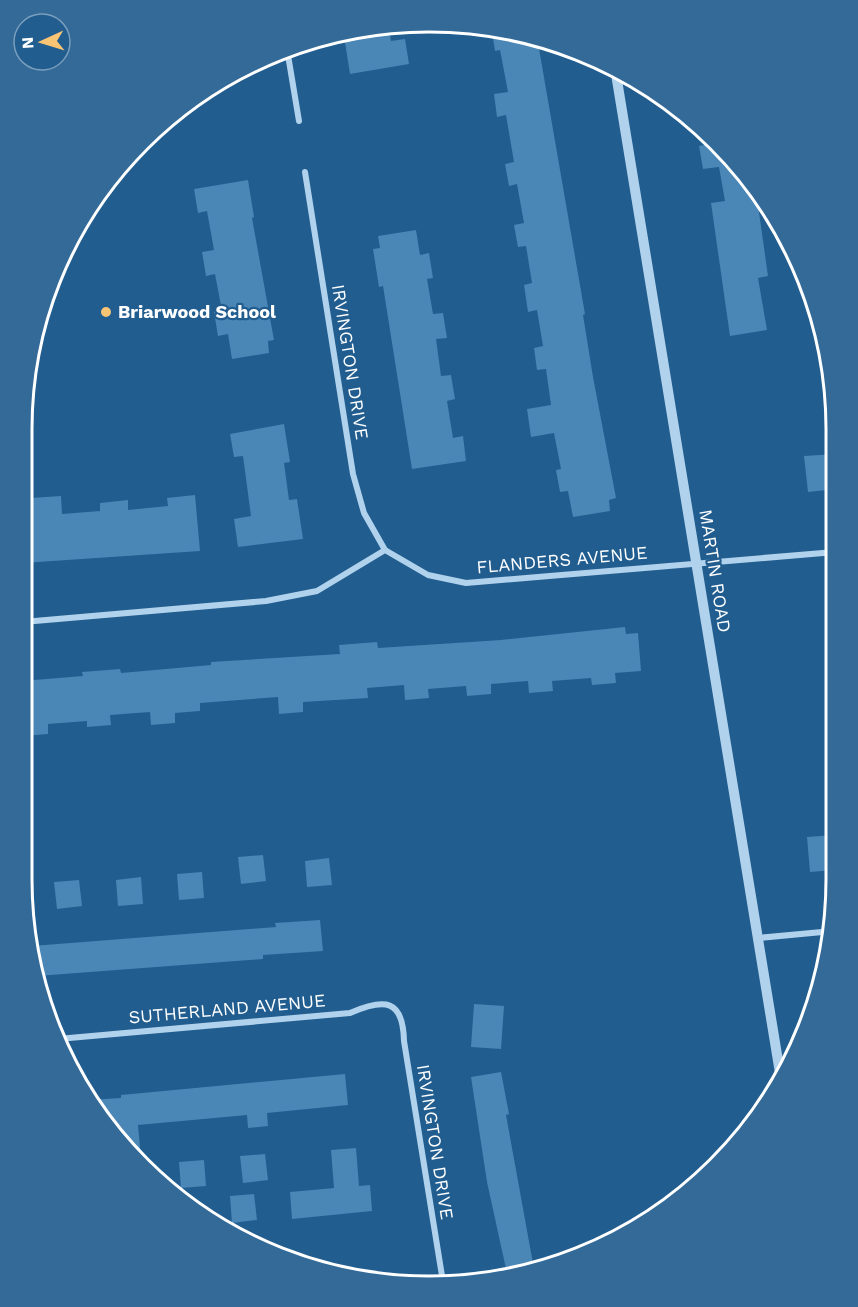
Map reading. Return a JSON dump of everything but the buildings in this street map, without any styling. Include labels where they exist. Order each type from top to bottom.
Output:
[{"type":"street","points":[[288,58],[299,121]]},
{"type":"street","name":"MARTIN ROAD","points":[[617,79],[779,1066]]},
{"type":"street","name":"IRVINGTON DRIVE","points":[[305,172],[353,474],[364,513],[385,550]]},
{"type":"street","points":[[32,620],[266,601],[303,595],[329,586],[385,550]]},
{"type":"street","name":"FLANDERS AVENUE","points":[[385,550],[428,575],[466,583],[826,553]]},
{"type":"street","points":[[758,938],[823,932]]},
{"type":"street","name":"SUTHERLAND AVENUE","points":[[65,1038],[350,1013],[371,1005],[384,1004],[396,1009]]},
{"type":"street","name":"IRVINGTON DRIVE","points":[[396,1009],[404,1019],[404,1041],[441,1276]]},
{"type":"place","name":"Briarwood School","points":[[106,312]]}]
